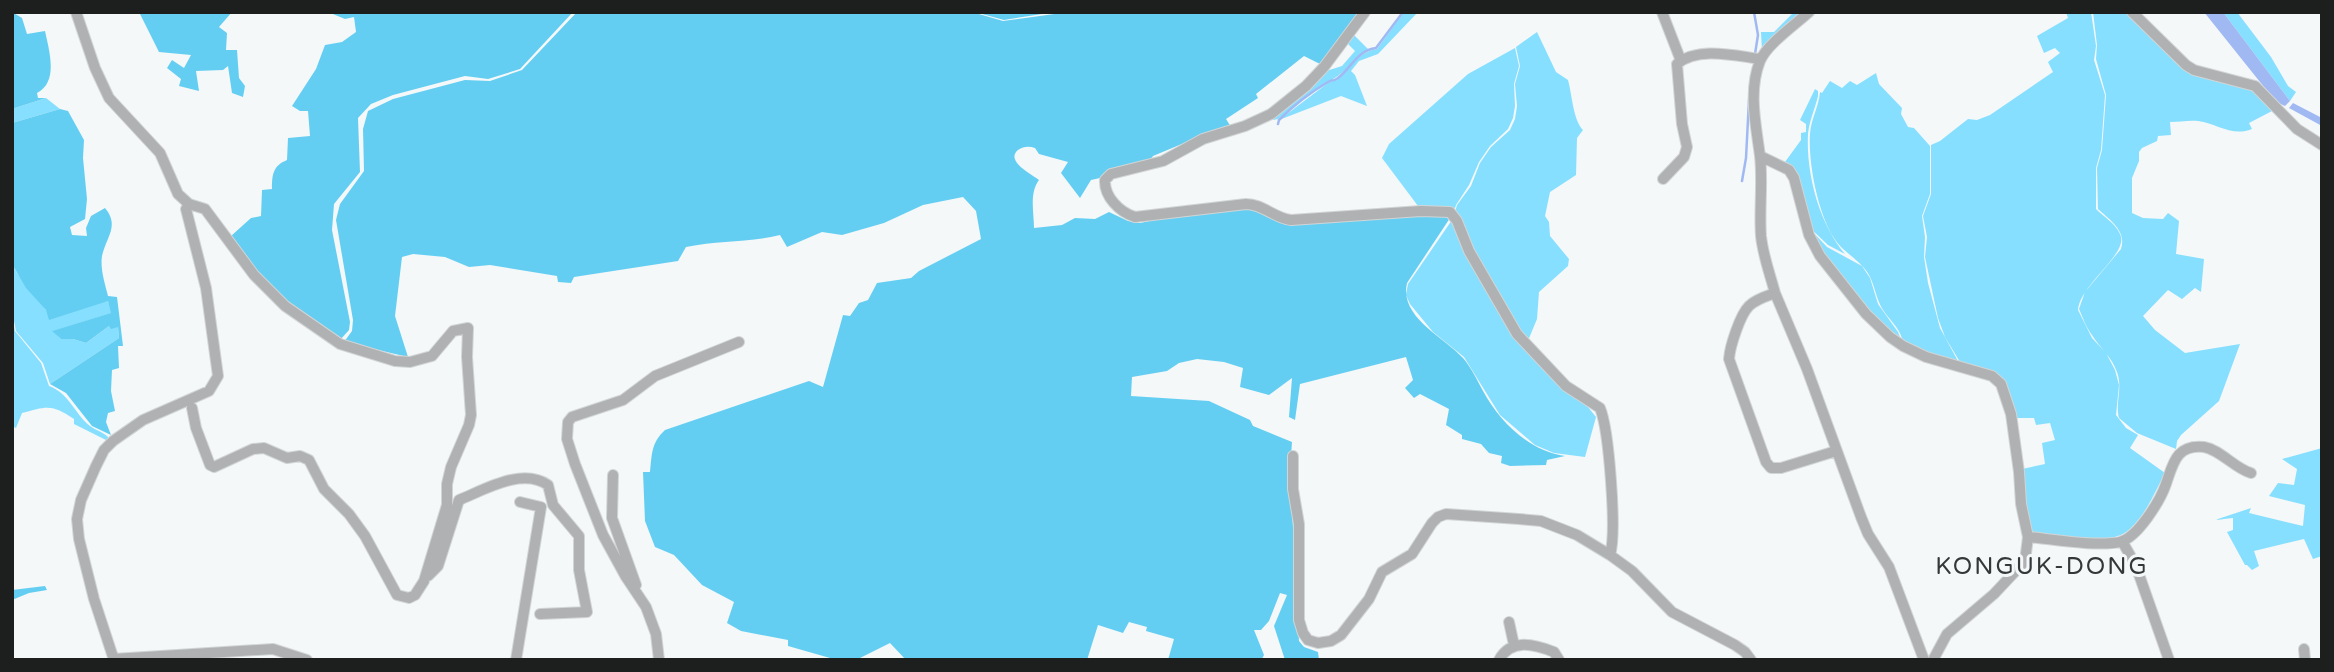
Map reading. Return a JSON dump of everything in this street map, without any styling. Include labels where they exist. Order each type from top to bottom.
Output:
[{"type":"street","points":[[76,12],[95,68],[109,98],[160,153],[178,194],[189,204],[205,209],[213,217],[254,275],[272,295],[321,333],[340,344],[395,361],[410,362],[432,356],[453,331],[468,328],[471,415],[451,467],[447,484],[447,505],[424,581]]},
{"type":"street","points":[[1365,12],[1324,67],[1306,86],[1271,114],[1245,126],[1203,139],[1163,162],[1111,174],[1105,180],[1105,189],[1119,208],[1135,217],[1246,204],[1257,205],[1291,220],[1421,211],[1450,212],[1457,221],[1469,251],[1517,334],[1566,386],[1600,408],[1610,474],[1610,555]]},
{"type":"street","points":[[1662,12],[1681,61]]},
{"type":"street","points":[[1809,12],[1760,59],[1754,97],[1754,119],[1759,156],[1763,254],[1775,293],[1807,369],[1868,534],[1889,567],[1924,660]]},
{"type":"street","points":[[2132,12],[2186,65],[2194,70],[2255,86],[2297,129],[2322,145]]},
{"type":"street","points":[[1663,179],[1684,157],[1687,147],[1682,124],[1677,65],[1697,56],[1722,53],[1760,59]]},
{"type":"street","points":[[1759,156],[1789,170],[1794,177],[1809,235],[1820,256],[1866,314],[1890,337],[1926,357],[1992,376],[2001,384],[2011,414],[2021,504],[2028,537],[2025,561],[1947,634],[1933,660]]},
{"type":"street","points":[[189,204],[186,209],[206,288],[218,376],[209,391],[190,404],[143,420],[104,450],[81,500],[77,519],[79,539],[94,598],[113,659],[273,649],[307,660]]},
{"type":"street","points":[[1775,293],[1750,305],[1730,348],[1729,359],[1766,462],[1771,468],[1781,468],[1836,451]]},
{"type":"street","points":[[641,597],[626,577],[603,535],[567,439],[568,422],[572,416],[623,400],[655,376],[738,342]]},
{"type":"street","points":[[190,404],[210,465],[214,467],[253,449],[264,448],[287,458],[300,456],[309,460],[324,489],[349,514],[365,536],[397,595],[409,598],[415,595],[438,566],[459,499],[514,480],[527,478],[542,481],[548,485],[553,505],[579,536],[579,570],[587,612],[540,614]]},
{"type":"street","points":[[2028,537],[2094,542],[2122,541],[2136,531],[2162,493],[2172,463],[2180,453],[2189,448],[2211,449],[2239,470],[2251,473]]},
{"type":"street","points":[[1293,456],[1293,489],[1298,524],[1299,620],[1308,640],[1318,643],[1331,641],[1341,635],[1369,599],[1382,572],[1412,554],[1432,523],[1446,514],[1541,521],[1577,535],[1632,571],[1671,612],[1735,645],[1751,660]]},
{"type":"street","points":[[613,475],[612,518],[654,625],[659,660]]},
{"type":"street","points":[[516,660],[541,507],[520,502]]},
{"type":"street","points":[[2122,541],[2136,566],[2169,660]]},
{"type":"street","points":[[1509,622],[1514,645]]},
{"type":"street","points":[[1499,660],[1506,649],[1514,645],[1541,647],[1554,652],[1559,660]]},
{"type":"shaded area","points":[[12,12],[22,18],[27,34],[45,31],[51,65],[48,81],[37,93],[38,98],[46,98],[12,109]]},
{"type":"shaded area","points":[[139,12],[232,12],[219,27],[227,33],[226,50],[237,50],[239,78],[245,86],[243,97],[232,93],[228,66],[223,70],[196,71],[199,91],[179,86],[181,79],[167,68],[172,60],[184,68],[191,55],[159,52]]},
{"type":"shaded area","points":[[328,12],[573,12],[520,69],[488,79],[465,76],[393,95],[371,104],[358,118],[360,172],[334,204],[332,230],[350,322],[349,330],[340,340],[269,288],[231,236],[251,218],[261,216],[262,190],[272,189],[274,171],[287,160],[288,138],[310,136],[308,111],[300,111],[292,106],[316,69],[325,45],[342,42],[356,32],[354,17],[345,19]]},
{"type":"shaded area","points":[[577,12],[972,12],[1003,21],[1069,12],[1360,12],[1320,64],[1304,56],[1256,94],[1258,98],[1226,119],[1231,127],[1213,131],[1153,156],[1148,163],[1103,174],[1100,178],[1091,180],[1080,198],[1061,173],[1068,162],[1039,154],[1033,147],[1018,150],[1015,154],[1017,163],[1039,180],[1033,197],[1034,228],[1062,225],[1075,218],[1095,219],[1109,212],[1128,221],[1140,223],[1178,215],[1250,208],[1286,225],[1434,214],[1450,218],[1407,283],[1406,295],[1410,306],[1425,325],[1463,358],[1507,424],[1528,442],[1565,456],[1547,460],[1546,465],[1510,466],[1501,463],[1502,456],[1489,453],[1481,444],[1462,439],[1462,435],[1446,425],[1449,409],[1420,394],[1414,398],[1405,388],[1413,380],[1406,357],[1300,384],[1295,420],[1289,417],[1292,378],[1269,395],[1240,387],[1243,368],[1224,362],[1197,359],[1179,363],[1167,371],[1132,377],[1131,396],[1209,401],[1250,420],[1253,426],[1292,442],[1290,471],[1299,641],[1304,647],[1318,652],[1319,660],[1285,660],[1274,626],[1287,595],[1280,593],[1269,621],[1261,630],[1254,630],[1264,655],[1262,659],[1256,660],[1168,660],[1174,639],[1146,631],[1147,627],[1129,622],[1123,633],[1098,625],[1087,660],[906,660],[890,643],[856,660],[837,660],[788,646],[788,640],[741,631],[727,623],[734,602],[702,585],[674,555],[655,547],[645,521],[643,472],[650,472],[657,440],[665,430],[809,381],[823,387],[843,315],[850,316],[859,303],[868,300],[877,283],[911,278],[919,271],[981,239],[976,211],[963,197],[923,205],[884,223],[842,235],[822,232],[787,247],[780,235],[686,247],[678,261],[574,277],[571,283],[558,282],[557,276],[490,265],[469,267],[445,257],[413,254],[402,257],[395,316],[408,357],[344,342],[352,331],[353,320],[336,220],[340,204],[364,171],[363,129],[368,111],[393,99],[465,80],[490,81],[522,70]]},
{"type":"shaded area","points":[[975,12],[1055,12],[1004,20]]},
{"type":"shaded area","points":[[1404,12],[1418,12],[1378,54],[1359,61],[1351,71],[1367,106],[1341,96],[1279,120],[1335,80],[1357,59],[1377,49]]},
{"type":"shaded area","points":[[1794,12],[1804,12],[1762,51],[1761,32],[1774,32]]},
{"type":"shaded area","points":[[2066,12],[2091,12],[2096,46],[2094,60],[2105,95],[2101,150],[2096,168],[2096,209],[2115,227],[2121,242],[2112,260],[2087,290],[2078,310],[2092,338],[2106,353],[2115,370],[2119,385],[2116,415],[2126,428],[2138,435],[2130,448],[2165,473],[2148,505],[2132,527],[2118,536],[2093,539],[2029,533],[2022,469],[2045,464],[2042,443],[2055,440],[2050,423],[2036,425],[2034,418],[2013,418],[2003,386],[1960,362],[1945,337],[1938,318],[1925,257],[1927,237],[1923,216],[1931,194],[1931,145],[1968,119],[1977,120],[1990,115],[2053,72],[2048,62],[2060,53],[2055,48],[2044,53],[2037,36],[2068,18]]},
{"type":"shaded area","points":[[2093,12],[2125,12],[2178,65],[2189,72],[2253,91],[2272,111],[2249,123],[2252,129],[2238,132],[2198,121],[2170,122],[2171,135],[2158,136],[2157,141],[2139,152],[2139,161],[2132,178],[2132,213],[2143,218],[2163,219],[2168,213],[2179,221],[2176,254],[2204,259],[2201,292],[2195,288],[2182,299],[2168,290],[2143,316],[2155,330],[2185,353],[2240,344],[2219,401],[2181,435],[2176,449],[2137,433],[2119,418],[2117,372],[2090,332],[2079,309],[2085,292],[2121,249],[2122,243],[2120,231],[2098,209],[2097,168],[2102,150],[2106,95],[2096,59]]},
{"type":"shaded area","points":[[2204,12],[2223,12],[2290,101],[2285,106],[2276,102]]},
{"type":"shaded area","points":[[2223,12],[2237,12],[2271,57],[2288,86],[2296,92],[2290,101]]},
{"type":"shaded area","points":[[1537,32],[1556,72],[1568,80],[1575,113],[1583,130],[1577,138],[1576,175],[1550,192],[1545,216],[1549,222],[1550,236],[1569,259],[1568,266],[1539,292],[1537,319],[1527,343],[1454,215],[1457,205],[1471,186],[1480,163],[1491,147],[1510,130],[1515,119],[1515,84],[1520,66],[1516,47]]},
{"type":"shaded area","points":[[1354,35],[1368,49],[1338,76],[1273,120],[1278,110],[1326,71],[1342,66],[1355,51],[1347,43]]},
{"type":"shaded area","points":[[1515,48],[1519,66],[1514,84],[1513,118],[1508,129],[1490,146],[1479,162],[1453,214],[1421,210],[1382,158],[1389,144],[1468,74]]},
{"type":"shaded area","points":[[1876,73],[1879,84],[1902,108],[1901,114],[1908,127],[1914,128],[1930,146],[1930,194],[1922,216],[1924,257],[1940,328],[1963,366],[1903,343],[1899,332],[1882,308],[1869,276],[1834,238],[1823,216],[1812,173],[1810,146],[1811,128],[1820,92],[1822,93],[1830,81],[1842,88],[1850,81],[1857,85]]},
{"type":"shaded area","points":[[1815,89],[1818,96],[1808,134],[1809,165],[1821,213],[1845,254],[1828,245],[1809,227],[1792,170],[1785,162],[1801,140],[1801,133],[1806,132],[1806,124],[1800,120]]},
{"type":"shaded area","points":[[46,98],[60,109],[12,123],[12,109]]},
{"type":"shaded area","points":[[2293,103],[2322,118],[2322,126],[2289,108]]},
{"type":"shaded area","points":[[60,109],[68,111],[84,140],[87,199],[85,219],[70,227],[72,235],[87,236],[86,228],[91,216],[105,208],[112,226],[102,256],[102,266],[108,296],[117,297],[123,346],[118,346],[119,368],[112,370],[111,391],[115,411],[108,413],[106,422],[111,435],[92,426],[66,393],[50,384],[119,338],[118,327],[111,329],[109,326],[86,343],[61,339],[52,331],[111,313],[108,301],[49,320],[46,310],[26,288],[12,264],[12,123]]},
{"type":"shaded area","points":[[1452,220],[1473,265],[1563,389],[1588,407],[1596,417],[1585,457],[1554,453],[1535,445],[1500,415],[1464,357],[1433,332],[1410,304],[1406,295],[1408,284]]},
{"type":"shaded area","points":[[1810,229],[1827,247],[1862,266],[1870,278],[1878,304],[1902,342],[1891,335],[1836,274]]},
{"type":"shaded area","points":[[12,264],[46,310],[108,301],[112,313],[53,331],[61,339],[86,343],[109,326],[118,327],[119,338],[50,384],[43,363],[16,331],[12,311]]},
{"type":"shaded area","points":[[12,317],[15,331],[41,363],[49,386],[62,394],[90,426],[110,439],[105,445],[106,440],[74,424],[74,419],[54,409],[44,408],[22,413],[16,428],[12,426]]},
{"type":"shaded area","points":[[2322,448],[2322,556],[2313,559],[2304,539],[2254,551],[2259,566],[2252,570],[2245,565],[2227,532],[2233,530],[2233,518],[2215,520],[2251,508],[2249,513],[2303,526],[2305,505],[2269,496],[2278,483],[2294,485],[2297,469],[2282,459]]},
{"type":"shaded area","points":[[45,586],[47,590],[12,600],[12,590]]},
{"type":"waterway","points":[[1278,124],[1279,120],[1302,100],[1338,78],[1364,52],[1376,48],[1403,12]]},
{"type":"waterway","points":[[1754,12],[1758,35],[1755,54]]},
{"type":"waterway","points":[[1742,181],[1749,100]]},
{"type":"district","name":"KONGUK-DONG","points":[[2042,566]]}]
